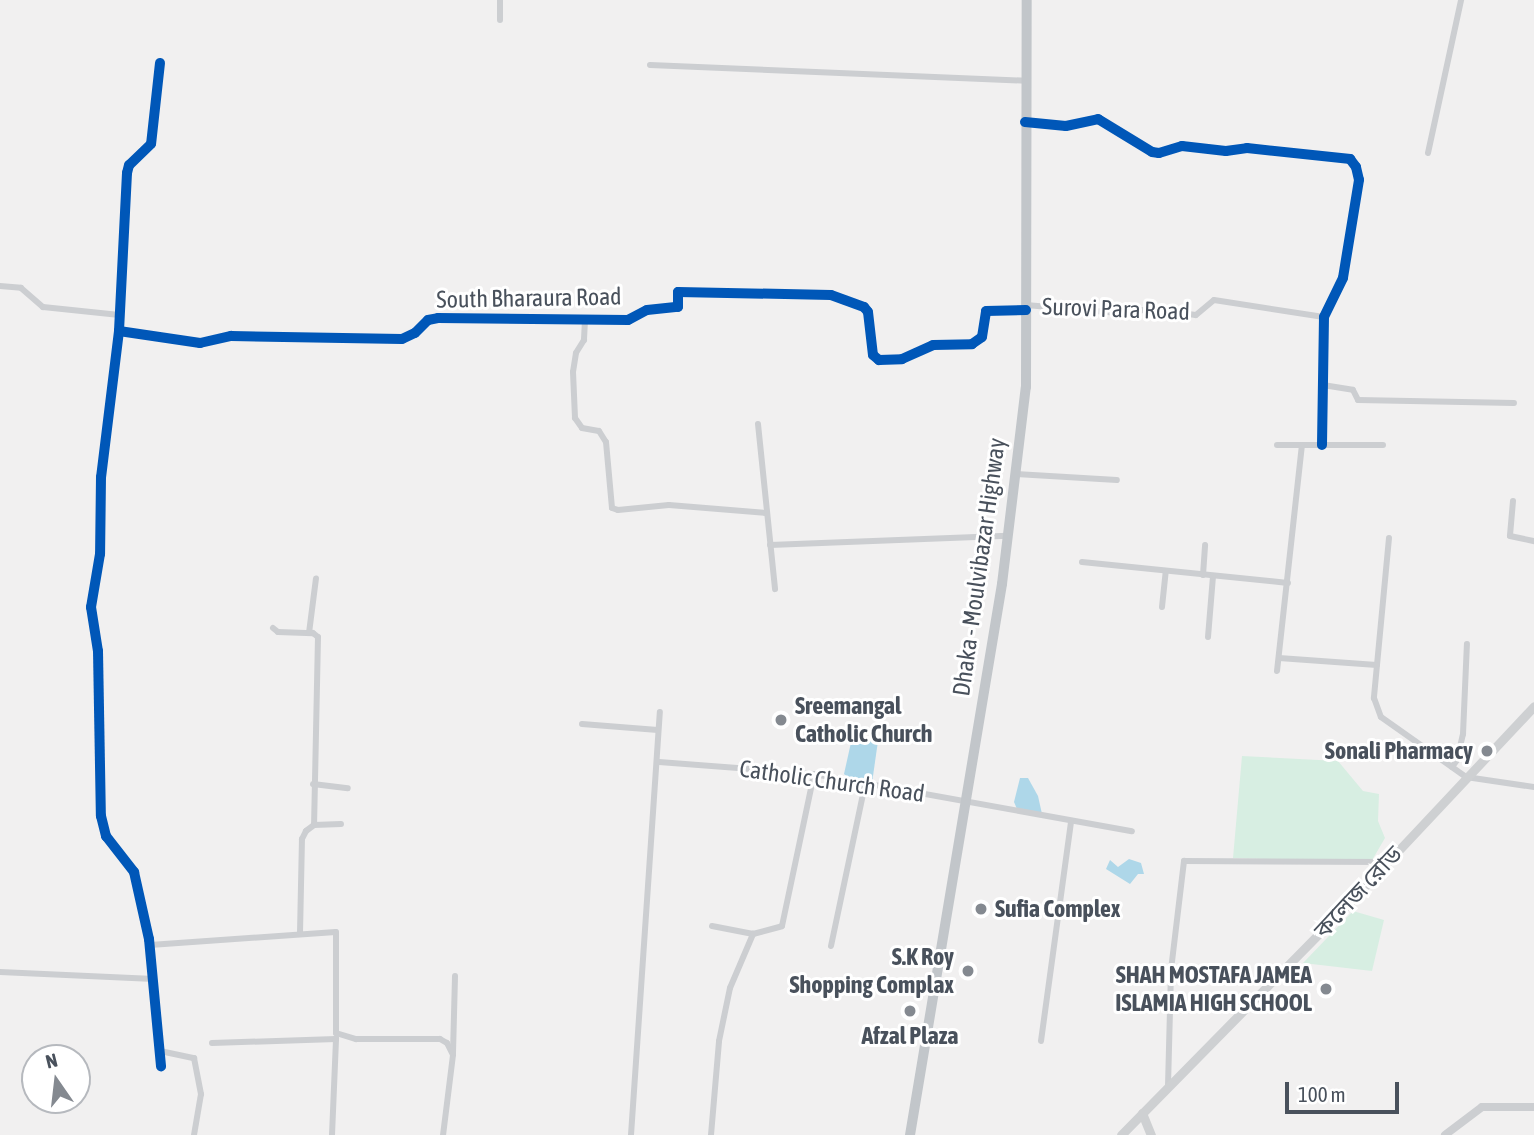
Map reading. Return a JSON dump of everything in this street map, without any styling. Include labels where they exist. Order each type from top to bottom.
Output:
[{"type":"highway","name":"Dhaka - Moulvibazar Highway","points":[[910,1135],[1008,536],[1027,387],[1027,0]]},
{"type":"main road","name":"কলেজ রোড","points":[[1121,1135],[1534,706]]},
{"type":"main road","points":[[1142,1113],[1151,1135]]},
{"type":"street","points":[[500,0],[500,20]]},
{"type":"street","points":[[1428,153],[1461,0]]},
{"type":"street","points":[[160,63],[151,144],[129,165],[127,173],[119,331],[101,477],[100,554],[91,607],[98,651],[101,816],[106,836],[134,872],[150,945],[161,1066]]},
{"type":"street","points":[[650,65],[1026,81]]},
{"type":"street","points":[[1025,122],[1066,126],[1098,119],[1159,153],[1190,146],[1226,151],[1247,148],[1350,159],[1356,167],[1359,180],[1343,278],[1324,317],[1322,445]]},
{"type":"street","points":[[0,286],[21,288],[43,307],[120,315]]},
{"type":"street","name":"South Bharaura Road","points":[[119,331],[200,343],[231,336],[402,339],[415,333],[428,320],[438,318],[621,321],[647,310],[678,307],[678,292],[831,295],[864,307],[868,312],[873,355],[878,360],[909,357],[933,345],[972,344],[982,337],[986,311],[1026,308]]},
{"type":"street","name":"Surovi Para Road","points":[[1026,308],[1119,313],[1152,309],[1196,314],[1214,300],[1324,317]]},
{"type":"street","points":[[585,320],[584,340],[576,353],[573,372],[575,418],[582,428],[599,431],[606,442],[612,508],[618,510],[669,505],[767,513]]},
{"type":"street","points":[[1323,385],[1353,390],[1358,400],[1514,403]]},
{"type":"street","points":[[758,424],[775,589]]},
{"type":"street","points":[[1276,444],[1383,445]]},
{"type":"street","points":[[1277,670],[1302,445]]},
{"type":"street","points":[[1016,474],[1116,480]]},
{"type":"street","points":[[1513,501],[1510,536],[1534,541]]},
{"type":"street","points":[[770,545],[1008,536]]},
{"type":"street","points":[[1389,538],[1374,698],[1381,718],[1466,777],[1534,787]]},
{"type":"street","points":[[1203,575],[1205,545]]},
{"type":"street","points":[[1082,562],[1288,583]]},
{"type":"street","points":[[1162,607],[1166,571]]},
{"type":"street","points":[[1208,637],[1213,576]]},
{"type":"street","points":[[309,633],[316,578]]},
{"type":"street","points":[[273,628],[278,632],[309,633],[318,637],[314,825]]},
{"type":"street","points":[[1452,767],[1457,760],[1462,734],[1467,644]]},
{"type":"street","points":[[1279,658],[1377,665]]},
{"type":"street","points":[[631,1135],[659,762],[660,712]]},
{"type":"street","points":[[582,724],[658,730]]},
{"type":"street","name":"Catholic Church Road","points":[[659,762],[814,774],[1132,831]]},
{"type":"street","points":[[712,926],[753,934],[782,926],[814,774]]},
{"type":"street","points":[[313,784],[348,788]]},
{"type":"street","points":[[831,946],[865,785]]},
{"type":"street","points":[[1041,1041],[1071,821]]},
{"type":"street","points":[[300,933],[302,839],[306,831],[314,825],[341,824]]},
{"type":"street","points":[[1168,1086],[1171,970],[1184,861],[1386,862]]},
{"type":"street","points":[[150,945],[336,932],[332,1135]]},
{"type":"street","points":[[711,1135],[719,1041],[730,988],[753,934]]},
{"type":"street","points":[[0,972],[154,979]]},
{"type":"street","points":[[443,1135],[453,1055],[455,976]]},
{"type":"street","points":[[212,1043],[336,1036],[356,1039],[440,1039],[447,1043],[453,1055]]},
{"type":"street","points":[[160,1051],[194,1058],[201,1094],[194,1135]]},
{"type":"street","points":[[1445,1135],[1482,1107],[1534,1107]]},
{"type":"green space","points":[[1242,756],[1338,761],[1363,791],[1379,794],[1378,821],[1385,838],[1371,862],[1233,858]]},
{"type":"green space","points":[[1353,911],[1384,920],[1372,971],[1303,963]]},
{"type":"water","points":[[852,738],[878,741],[872,783],[851,780],[844,774]]},
{"type":"water","points":[[1020,778],[1028,778],[1038,796],[1042,814],[1017,809],[1014,802]]},
{"type":"water","points":[[1129,859],[1141,863],[1144,874],[1138,874],[1130,884],[1106,869],[1110,860],[1118,867]]},
{"type":"cycle path","points":[[160,63],[151,144],[129,165],[127,173],[119,331],[101,477],[100,554],[91,607],[98,651],[101,816],[106,836],[134,872],[149,939],[161,1066]]},
{"type":"cycle path","points":[[1025,122],[1066,126],[1098,119],[1152,152],[1159,153],[1182,146],[1226,151],[1247,148],[1350,159],[1356,167],[1359,180],[1343,278],[1324,317],[1322,445]]},
{"type":"cycle path","points":[[119,331],[200,343],[231,336],[402,339],[415,333],[428,320],[438,318],[628,320],[647,310],[678,307],[678,292],[831,295],[864,307],[868,312],[873,355],[879,360],[902,359],[933,345],[972,344],[982,337],[986,311],[1026,310]]},
{"type":"place","name":"Sreemangal Catholic Church","points":[[781,720]]},
{"type":"place","name":"Sonali Pharmacy","points":[[1487,751]]},
{"type":"place","name":"Sufia Complex","points":[[981,909]]},
{"type":"place","name":"S.K Roy Shopping Complax","points":[[968,971]]},
{"type":"place","name":"SHAH MOSTAFA JAMEA ISLAMIA HIGH SCHOOL","points":[[1326,989]]},
{"type":"place","name":"Afzal Plaza","points":[[910,1011]]}]
